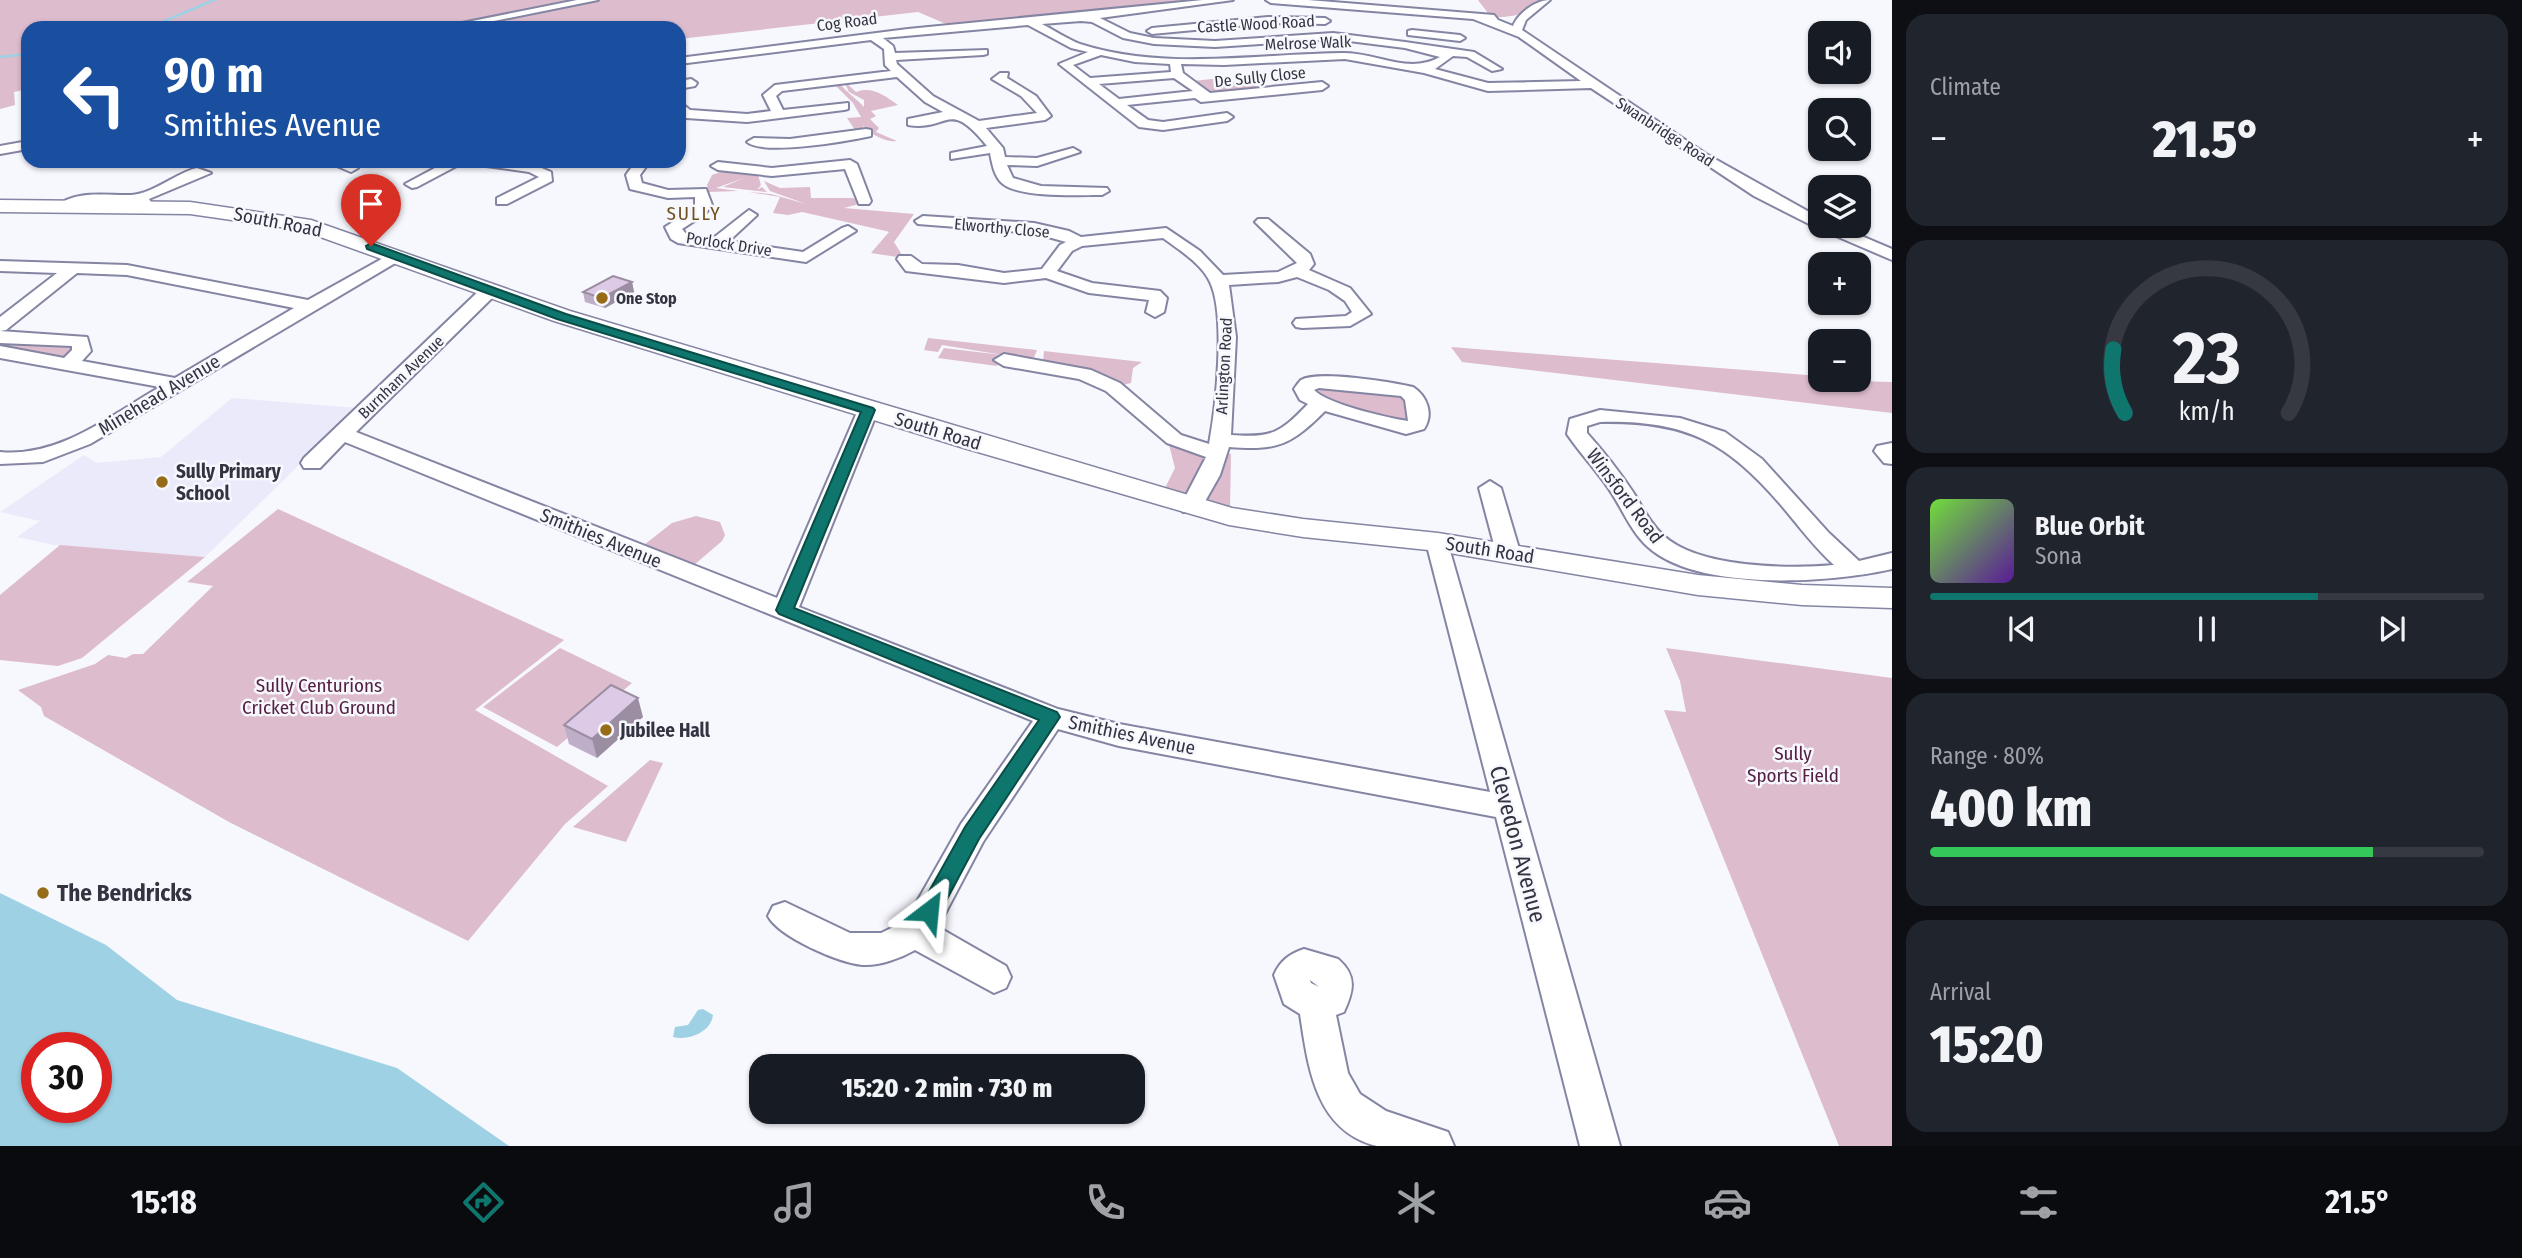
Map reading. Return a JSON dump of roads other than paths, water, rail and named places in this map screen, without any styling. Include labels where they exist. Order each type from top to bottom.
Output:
[{"type":"main road","name":"South Road","points":[[0,206],[138,203],[226,211],[327,231],[489,291],[868,410],[1191,507],[1270,524],[1438,542],[1698,585],[1802,596],[1892,598]]},
{"type":"street","points":[[480,21],[593,0]]},
{"type":"street","name":"Cog Road","points":[[686,60],[873,36],[1228,0]]},
{"type":"street","points":[[1265,4],[1519,23],[1545,0]]},
{"type":"street","points":[[1265,4],[1369,10]]},
{"type":"street","points":[[1265,4],[1283,16],[1283,24],[1306,36]]},
{"type":"street","points":[[1137,15],[1240,5]]},
{"type":"street","points":[[1162,13],[1186,26]]},
{"type":"street","name":"Castle Wood Road","points":[[1118,16],[1089,21],[1127,36],[1154,41],[1215,44],[1306,36],[1376,40],[1442,52],[1470,54],[1496,69]]},
{"type":"street","name":"Melrose Walk","points":[[1029,20],[1068,43],[1098,52],[1175,62],[1231,62],[1337,55],[1425,70],[1496,88],[1594,84]]},
{"type":"street","points":[[1127,36],[1205,24],[1283,20],[1339,23]]},
{"type":"street","name":"Swanbridge Road","points":[[1519,23],[1594,84],[1775,203],[1808,218]]},
{"type":"street","points":[[1205,24],[1235,42]]},
{"type":"street","points":[[1376,40],[1393,29],[1460,38]]},
{"type":"street","points":[[1156,30],[1174,39]]},
{"type":"street","points":[[873,36],[886,44],[891,65],[923,95],[977,125],[998,155],[1004,177],[1024,187],[1102,191]]},
{"type":"street","points":[[1215,44],[1231,62]]},
{"type":"street","points":[[751,52],[760,63]]},
{"type":"street","points":[[891,57],[983,52]]},
{"type":"street","points":[[1091,81],[1178,75],[1204,91],[1197,96],[1227,117],[1151,126],[1132,118],[1091,81],[1065,63],[1098,52]]},
{"type":"street","points":[[1425,70],[1448,57],[1442,52]]},
{"type":"street","points":[[1175,62],[1178,75]]},
{"type":"street","points":[[820,71],[829,81]]},
{"type":"street","points":[[778,113],[769,99],[772,92],[788,86],[900,72]]},
{"type":"street","points":[[977,125],[1045,116],[1040,108],[1017,88],[998,79],[1004,75]]},
{"type":"street","name":"De Sully Close","points":[[1115,103],[1322,86]]},
{"type":"street","points":[[686,112],[747,118],[844,106]]},
{"type":"street","points":[[913,122],[957,113]]},
{"type":"street","points":[[745,149],[755,130],[747,118]]},
{"type":"street","points":[[638,168],[631,179],[635,186],[668,194],[701,192],[702,179],[745,149],[866,133]]},
{"type":"street","points":[[0,150],[21,145]]},
{"type":"street","points":[[956,156],[998,155],[1037,162],[1073,152]]},
{"type":"street","points":[[718,166],[772,172],[850,164],[864,201]]},
{"type":"street","points":[[412,184],[445,168]]},
{"type":"street","points":[[502,201],[545,181],[546,175],[533,168]]},
{"type":"street","points":[[138,203],[197,172],[204,173]]},
{"type":"street","name":"Porlock Drive","points":[[701,192],[702,208],[678,223],[673,232],[684,240],[806,257],[848,231]]},
{"type":"street","points":[[715,245],[749,215]]},
{"type":"street","name":"Elworthy Close","points":[[923,221],[1034,228],[1063,234],[1079,242]]},
{"type":"street","points":[[1047,274],[1066,248],[1079,242],[1166,233],[1185,247],[1218,280],[1278,277],[1297,272],[1306,264],[1304,257],[1263,222]]},
{"type":"street","name":"Swanbridge Road","points":[[1852,238],[1892,255]]},
{"type":"street","name":"Minehead Avenue","points":[[0,458],[30,459],[63,450],[396,256]]},
{"type":"street","points":[[905,259],[912,267],[922,269],[958,270],[997,278],[1031,278],[1047,274],[1089,288],[1154,295],[1158,298],[1155,312]]},
{"type":"street","points":[[0,266],[76,267],[155,275],[310,306]]},
{"type":"street","points":[[0,326],[76,267]]},
{"type":"street","points":[[1297,272],[1326,281],[1344,291],[1359,304],[1362,314],[1350,321],[1303,323]]},
{"type":"street","name":"Arlington Road","points":[[1191,507],[1211,474],[1219,447],[1227,307],[1218,280]]},
{"type":"street","name":"Burnham Avenue","points":[[312,463],[489,291]]},
{"type":"street","points":[[0,337],[80,341],[82,351],[66,366]]},
{"type":"street","points":[[0,352],[66,366],[178,384]]},
{"type":"street","points":[[1004,360],[1084,374],[1113,387],[1174,439],[1219,447],[1267,444],[1284,440],[1321,403]]},
{"type":"street","points":[[1320,382],[1394,389],[1415,397],[1419,417],[1417,425],[1406,428],[1321,403],[1307,396],[1304,389],[1309,384],[1320,382]]},
{"type":"street","points":[[785,610],[868,410]]},
{"type":"street","name":"Winsford Road","points":[[1855,570],[1823,544],[1791,503],[1760,471],[1718,436],[1685,426],[1616,416],[1586,417],[1577,423],[1577,434],[1621,490],[1649,533],[1658,544],[1680,556],[1702,564],[1796,573],[1855,570],[1892,561]]},
{"type":"street","name":"Smithies Avenue","points":[[343,433],[1051,717],[1119,735],[1508,807]]},
{"type":"street","points":[[1892,449],[1885,451],[1892,458]]},
{"type":"street","points":[[1490,488],[1508,552]]},
{"type":"street","name":"Clevedon Avenue","points":[[1438,542],[1601,1146]]},
{"type":"street","points":[[785,916],[845,947],[865,951],[894,947],[918,931],[972,833],[1051,717]]},
{"type":"street","points":[[918,931],[932,943],[994,977]]},
{"type":"street","points":[[1317,1004],[1334,1090],[1346,1108],[1376,1125],[1434,1146]]},
{"type":"water","points":[[0,893],[106,945],[177,1000],[397,1068],[509,1146],[0,1146]]},
{"type":"water","points":[[703,1009],[713,1015],[704,1030],[686,1038],[673,1037],[675,1027],[688,1025],[698,1010]]},
{"type":"waterway","points":[[164,21],[214,0]]},
{"type":"waterway","points":[[0,57],[21,55]]},
{"type":"place","name":"One Stop","points":[[602,298]]},
{"type":"place","name":"Sully Primary School","points":[[162,482]]},
{"type":"place","name":"Jubilee Hall","points":[[606,730]]},
{"type":"place","name":"The Bendricks","points":[[43,893]]},
{"type":"district","name":"SULLY","points":[[694,213]]},
{"type":"park label","name":"Sully Centurions Cricket Club Ground","points":[[319,696]]},
{"type":"park label","name":"Sully Sports Field","points":[[1793,764]]}]
